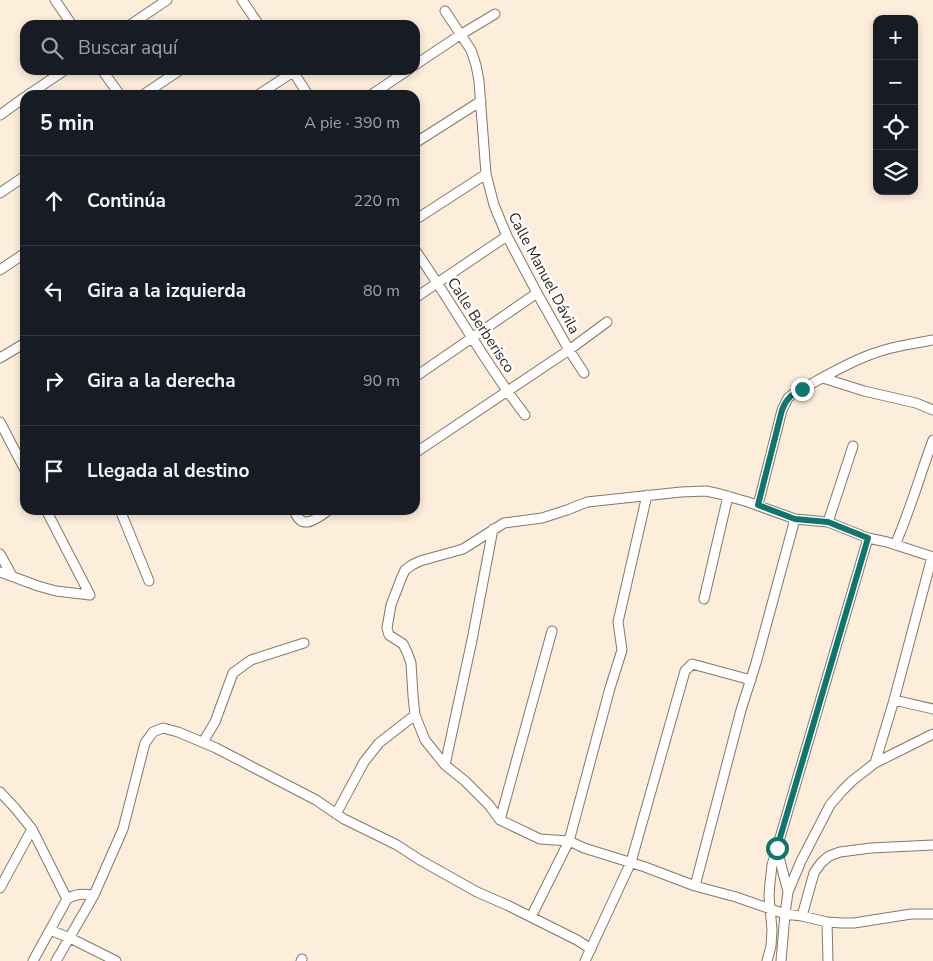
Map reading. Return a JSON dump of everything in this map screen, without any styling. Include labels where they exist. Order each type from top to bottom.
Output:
[{"type":"street","points":[[55,0],[69,20]]},
{"type":"street","points":[[137,20],[167,0]]},
{"type":"street","points":[[242,0],[256,20]]},
{"type":"street","name":"Calle Manuel Dávila","points":[[445,11],[471,50],[476,64],[481,100],[486,174],[494,205],[507,236],[537,293],[584,373]]},
{"type":"street","points":[[420,62],[494,14]]},
{"type":"street","points":[[35,90],[58,75]]},
{"type":"street","points":[[106,75],[116,90]]},
{"type":"street","points":[[150,90],[173,75]]},
{"type":"street","points":[[265,90],[286,75]]},
{"type":"street","points":[[295,75],[305,90]]},
{"type":"street","points":[[378,90],[401,75]]},
{"type":"street","points":[[0,114],[20,100]]},
{"type":"street","points":[[420,140],[481,100]]},
{"type":"street","points":[[420,217],[486,174]]},
{"type":"street","points":[[0,193],[20,179]]},
{"type":"street","points":[[420,294],[507,236]]},
{"type":"street","points":[[0,270],[20,256]]},
{"type":"street","name":"Calle Berberisco","points":[[420,257],[471,338],[525,415]]},
{"type":"street","points":[[420,374],[537,293]]},
{"type":"street","points":[[420,450],[569,350],[607,322]]},
{"type":"street","points":[[758,505],[779,420],[785,403],[792,394],[872,354],[886,349],[933,340]]},
{"type":"street","points":[[0,358],[20,346]]},
{"type":"street","points":[[824,378],[864,391],[916,403],[933,410]]},
{"type":"street","points":[[0,422],[2,433],[20,462]]},
{"type":"street","points":[[895,545],[933,440]]},
{"type":"street","points":[[828,522],[853,446]]},
{"type":"street","points":[[875,763],[933,557],[868,538],[828,522],[795,519],[728,496],[706,491],[680,492],[587,502],[542,518],[504,523],[462,549],[412,565],[406,570],[401,579],[392,605],[387,628],[390,635],[403,644],[407,652],[410,663],[412,696],[419,728],[425,740],[445,765],[465,781],[489,805],[500,820],[540,839],[569,841],[584,848],[631,862],[695,886],[736,897],[785,914],[827,922],[854,923],[911,914],[933,914]]},
{"type":"street","points":[[531,916],[569,841],[622,650],[618,622],[647,495]]},
{"type":"street","points":[[704,599],[728,496]]},
{"type":"street","points":[[0,572],[56,591],[90,595],[49,515]]},
{"type":"street","points":[[122,515],[149,581]]},
{"type":"street","points":[[297,515],[300,521],[305,522],[311,521],[321,515]]},
{"type":"street","points":[[695,886],[741,710],[795,519]]},
{"type":"street","points":[[445,765],[472,640],[493,529]]},
{"type":"street","points":[[767,961],[772,930],[769,896],[772,866],[868,538]]},
{"type":"street","points":[[0,554],[12,576]]},
{"type":"street","points":[[500,820],[552,631]]},
{"type":"street","points":[[203,742],[214,722],[233,673],[252,660],[304,643]]},
{"type":"street","points":[[585,961],[631,862],[685,670],[692,664],[751,680]]},
{"type":"street","points":[[894,700],[933,709]]},
{"type":"street","points":[[336,814],[364,762],[379,743],[415,715]]},
{"type":"street","points":[[56,961],[94,895],[123,829],[145,743],[153,732],[163,728],[203,742],[316,800],[344,819],[398,845],[420,860],[477,892],[531,916],[591,949]]},
{"type":"street","points":[[781,961],[788,892],[801,861],[830,805],[846,786],[875,763],[933,734]]},
{"type":"street","points":[[0,792],[32,829],[67,898]]},
{"type":"street","points":[[0,888],[32,829]]},
{"type":"street","points":[[802,916],[814,873],[829,856],[840,852],[871,848],[933,845]]},
{"type":"street","points":[[777,848],[788,892]]},
{"type":"street","points":[[33,961],[67,898],[80,894],[94,895]]},
{"type":"street","points":[[827,922],[828,961]]},
{"type":"street","points":[[50,930],[116,961]]},
{"type":"route","points":[[777,848],[868,538],[828,522],[795,519],[758,505],[782,410],[788,398],[802,389]]}]
